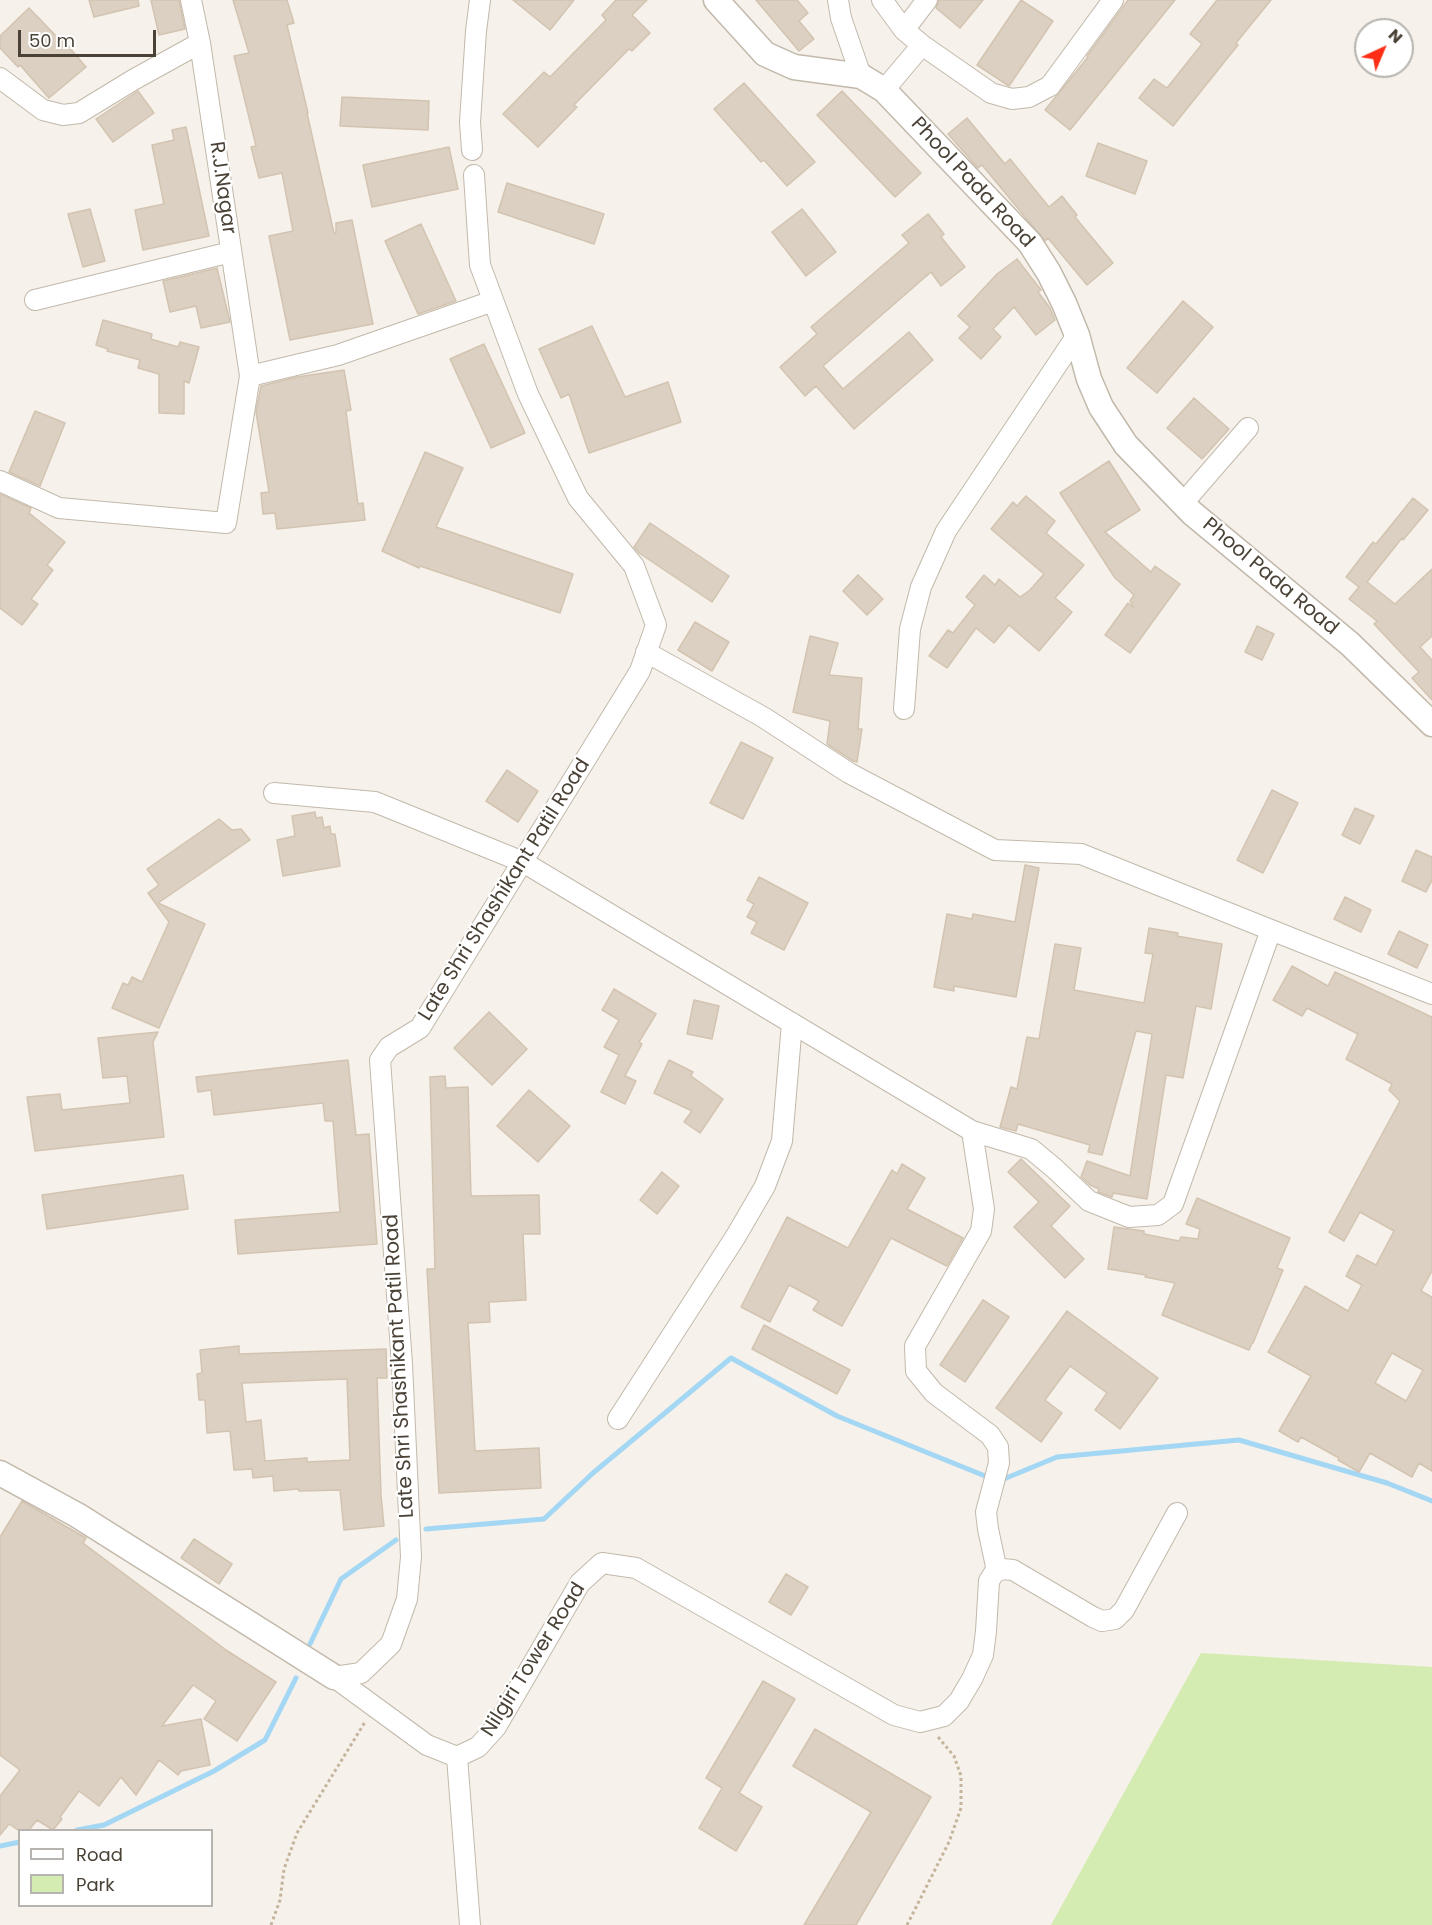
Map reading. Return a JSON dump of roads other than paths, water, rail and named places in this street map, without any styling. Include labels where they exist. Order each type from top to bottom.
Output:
[{"type":"street","name":"R.J.Nagar","points":[[0,481],[59,508],[226,523],[250,376],[200,44],[191,0]]},
{"type":"street","points":[[472,150],[470,122],[480,0]]},
{"type":"street","name":"Phool Pada Road","points":[[716,0],[765,54],[794,67],[861,76],[884,90],[1030,243],[1064,303],[1077,335],[1089,379],[1101,407],[1126,445],[1192,513],[1350,644],[1432,724]]},
{"type":"street","points":[[850,0],[840,9],[861,76]]},
{"type":"street","points":[[882,0],[904,30],[922,45],[991,93],[1012,99],[1029,98],[1050,86],[1113,0]]},
{"type":"street","points":[[904,30],[927,0]]},
{"type":"street","points":[[0,78],[43,110],[63,116],[79,113],[133,80],[200,44]]},
{"type":"street","points":[[884,90],[922,45]]},
{"type":"street","name":"Late Shri Shashikant Patil Road","points":[[334,1677],[361,1673],[391,1644],[407,1599],[411,1557],[402,1364],[380,1060],[389,1047],[420,1028],[640,671],[656,625],[634,566],[578,498],[528,394],[480,265],[474,175]]},
{"type":"street","points":[[35,300],[231,252]]},
{"type":"street","points":[[250,376],[338,355],[493,301]]},
{"type":"street","points":[[904,709],[910,629],[921,587],[946,531],[1077,335]]},
{"type":"street","points":[[1183,503],[1248,428]]},
{"type":"street","points":[[646,652],[763,717],[849,773],[995,850],[1081,854],[1432,994]]},
{"type":"street","points":[[274,793],[375,802],[524,862],[972,1131],[1031,1149],[1089,1202],[1129,1217],[1158,1215],[1173,1204],[1271,930]]},
{"type":"street","points":[[618,1419],[736,1236],[765,1186],[782,1141],[792,1023]]},
{"type":"street","points":[[972,1131],[984,1209],[981,1231],[915,1346],[915,1371],[934,1393],[990,1435],[998,1447],[999,1463],[986,1512],[997,1571],[1013,1570],[1102,1621],[1115,1618],[1124,1610],[1177,1514]]},
{"type":"street","points":[[0,1473],[77,1515],[334,1677],[427,1745],[457,1757],[470,1925]]},
{"type":"street","name":"Nilgiri Tower Road","points":[[457,1757],[478,1747],[496,1727],[580,1583],[602,1563],[636,1568],[894,1715],[920,1722],[944,1716],[959,1701],[972,1679],[983,1655],[989,1581],[997,1571]]},
{"type":"waterway","points":[[426,1529],[544,1519],[593,1473],[731,1358],[837,1416],[990,1478]]},
{"type":"waterway","points":[[999,1481],[1057,1457],[1239,1440],[1387,1483],[1432,1501]]},
{"type":"waterway","points":[[310,1644],[341,1579],[396,1540]]},
{"type":"waterway","points":[[82,1829],[104,1825],[214,1771],[265,1740],[296,1678]]},
{"type":"waterway","points":[[0,1846],[18,1842]]}]
